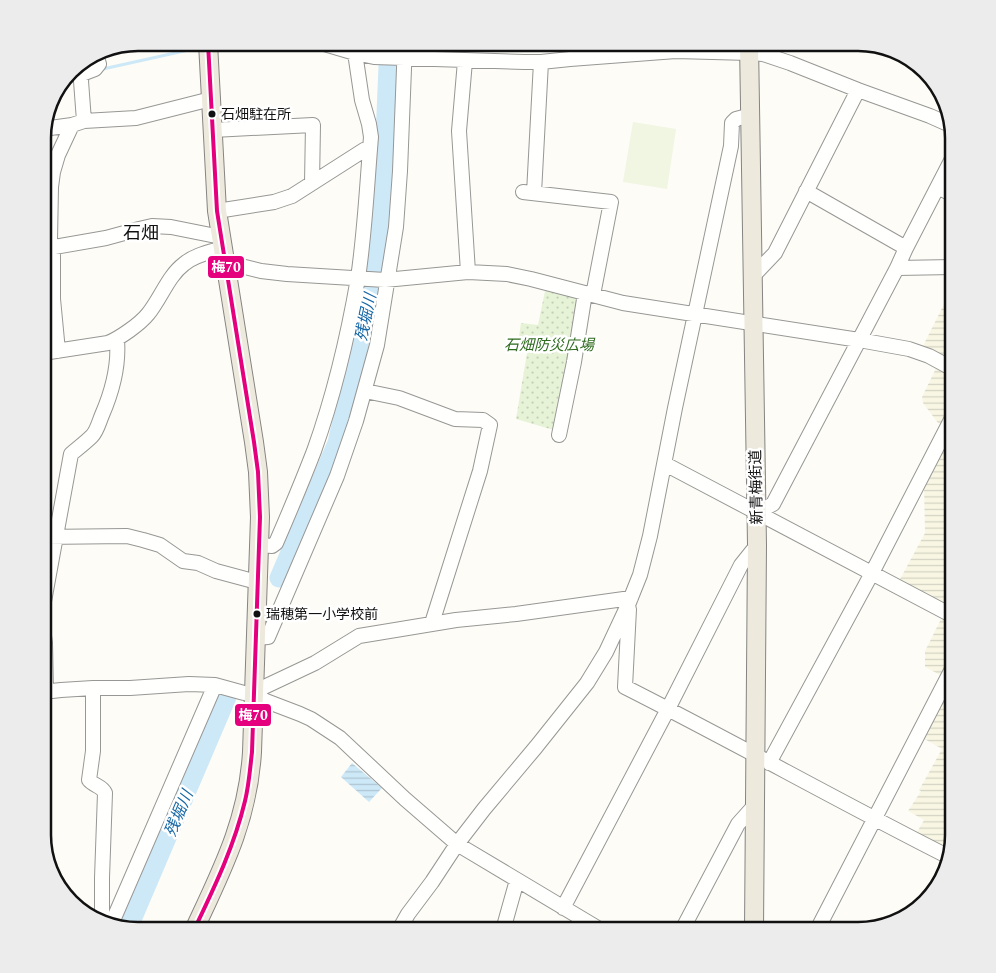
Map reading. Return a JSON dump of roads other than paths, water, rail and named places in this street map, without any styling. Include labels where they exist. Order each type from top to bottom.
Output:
[{"type":"main road","points":[[198,922],[231,848],[245,805],[252,764],[259,545],[257,457],[217,211],[211,99],[212,51]]},
{"type":"main road","name":"新青梅街道","points":[[749,51],[756,513],[762,759],[755,805],[754,922]]},
{"type":"street","points":[[259,545],[272,546],[276,543],[308,465],[336,380],[359,279],[372,137],[362,100],[354,51]]},
{"type":"street","points":[[363,51],[382,57],[541,62],[639,51]]},
{"type":"street","points":[[256,638],[268,637],[337,476],[365,391],[377,345],[396,227],[400,171],[403,51]]},
{"type":"street","points":[[756,51],[943,122]]},
{"type":"street","points":[[465,61],[459,131],[468,272]]},
{"type":"street","points":[[51,209],[54,166],[78,123],[82,74],[95,69],[99,64],[98,62]]},
{"type":"street","points":[[541,62],[529,192],[611,202],[559,435]]},
{"type":"street","points":[[753,276],[775,252],[858,90]]},
{"type":"street","points":[[52,127],[78,123],[136,118],[211,99]]},
{"type":"street","points":[[404,922],[484,808],[587,683],[606,652],[630,601],[640,575],[665,464],[675,408],[731,146],[732,123],[736,119],[751,115]]},
{"type":"street","points":[[213,130],[313,125],[312,183]]},
{"type":"street","points":[[217,211],[274,202],[292,196],[364,150],[370,149]]},
{"type":"street","points":[[756,513],[773,504],[945,174]]},
{"type":"street","points":[[938,187],[945,190]]},
{"type":"street","points":[[806,191],[906,248]]},
{"type":"street","points":[[51,247],[106,238],[152,226],[171,227],[274,273],[386,280],[468,272],[506,274],[623,303],[909,349],[945,364]]},
{"type":"street","points":[[51,352],[108,344],[117,340],[148,314],[175,273],[185,263],[223,249]]},
{"type":"street","points":[[897,268],[945,267]]},
{"type":"street","points":[[51,279],[58,351]]},
{"type":"street","points":[[51,529],[71,454],[92,436],[109,398],[117,358],[117,340]]},
{"type":"street","points":[[365,391],[399,398],[455,419],[483,420],[490,425],[480,471],[432,623]]},
{"type":"street","points":[[762,759],[872,572],[945,433]]},
{"type":"street","points":[[665,464],[945,611]]},
{"type":"street","points":[[51,537],[127,536],[160,546],[183,560],[257,582]]},
{"type":"street","points":[[563,908],[742,566],[757,545]]},
{"type":"street","points":[[254,695],[262,688],[315,663],[360,636],[432,623],[630,601]]},
{"type":"street","points":[[630,601],[625,687],[875,820],[943,854]]},
{"type":"street","points":[[51,691],[189,684],[215,685],[254,695],[300,714],[340,738],[457,844],[587,922]]},
{"type":"street","points":[[821,922],[945,684]]},
{"type":"street","points":[[114,918],[215,685]]},
{"type":"street","points":[[92,688],[93,751],[89,780],[103,789],[105,793],[102,914]]},
{"type":"street","points":[[686,922],[738,824],[755,805]]},
{"type":"street","points":[[505,922],[516,880]]},
{"type":"water","points":[[352,763],[382,788],[369,802],[341,777]]},
{"type":"waterway","points":[[103,69],[184,51]]},
{"type":"waterway","name":"残堀川","points":[[279,578],[337,443],[369,300],[379,235],[383,185],[389,51]]},
{"type":"waterway","name":"残堀川","points":[[131,921],[227,697]]},
{"type":"place","name":"石畑駐在所","points":[[212,114]]},
{"type":"place","name":"瑞穂第一小学校前","points":[[257,614]]},
{"type":"district","name":"石畑","points":[[141,233]]},
{"type":"park label","name":"石畑防災広場","points":[[549,345]]}]
